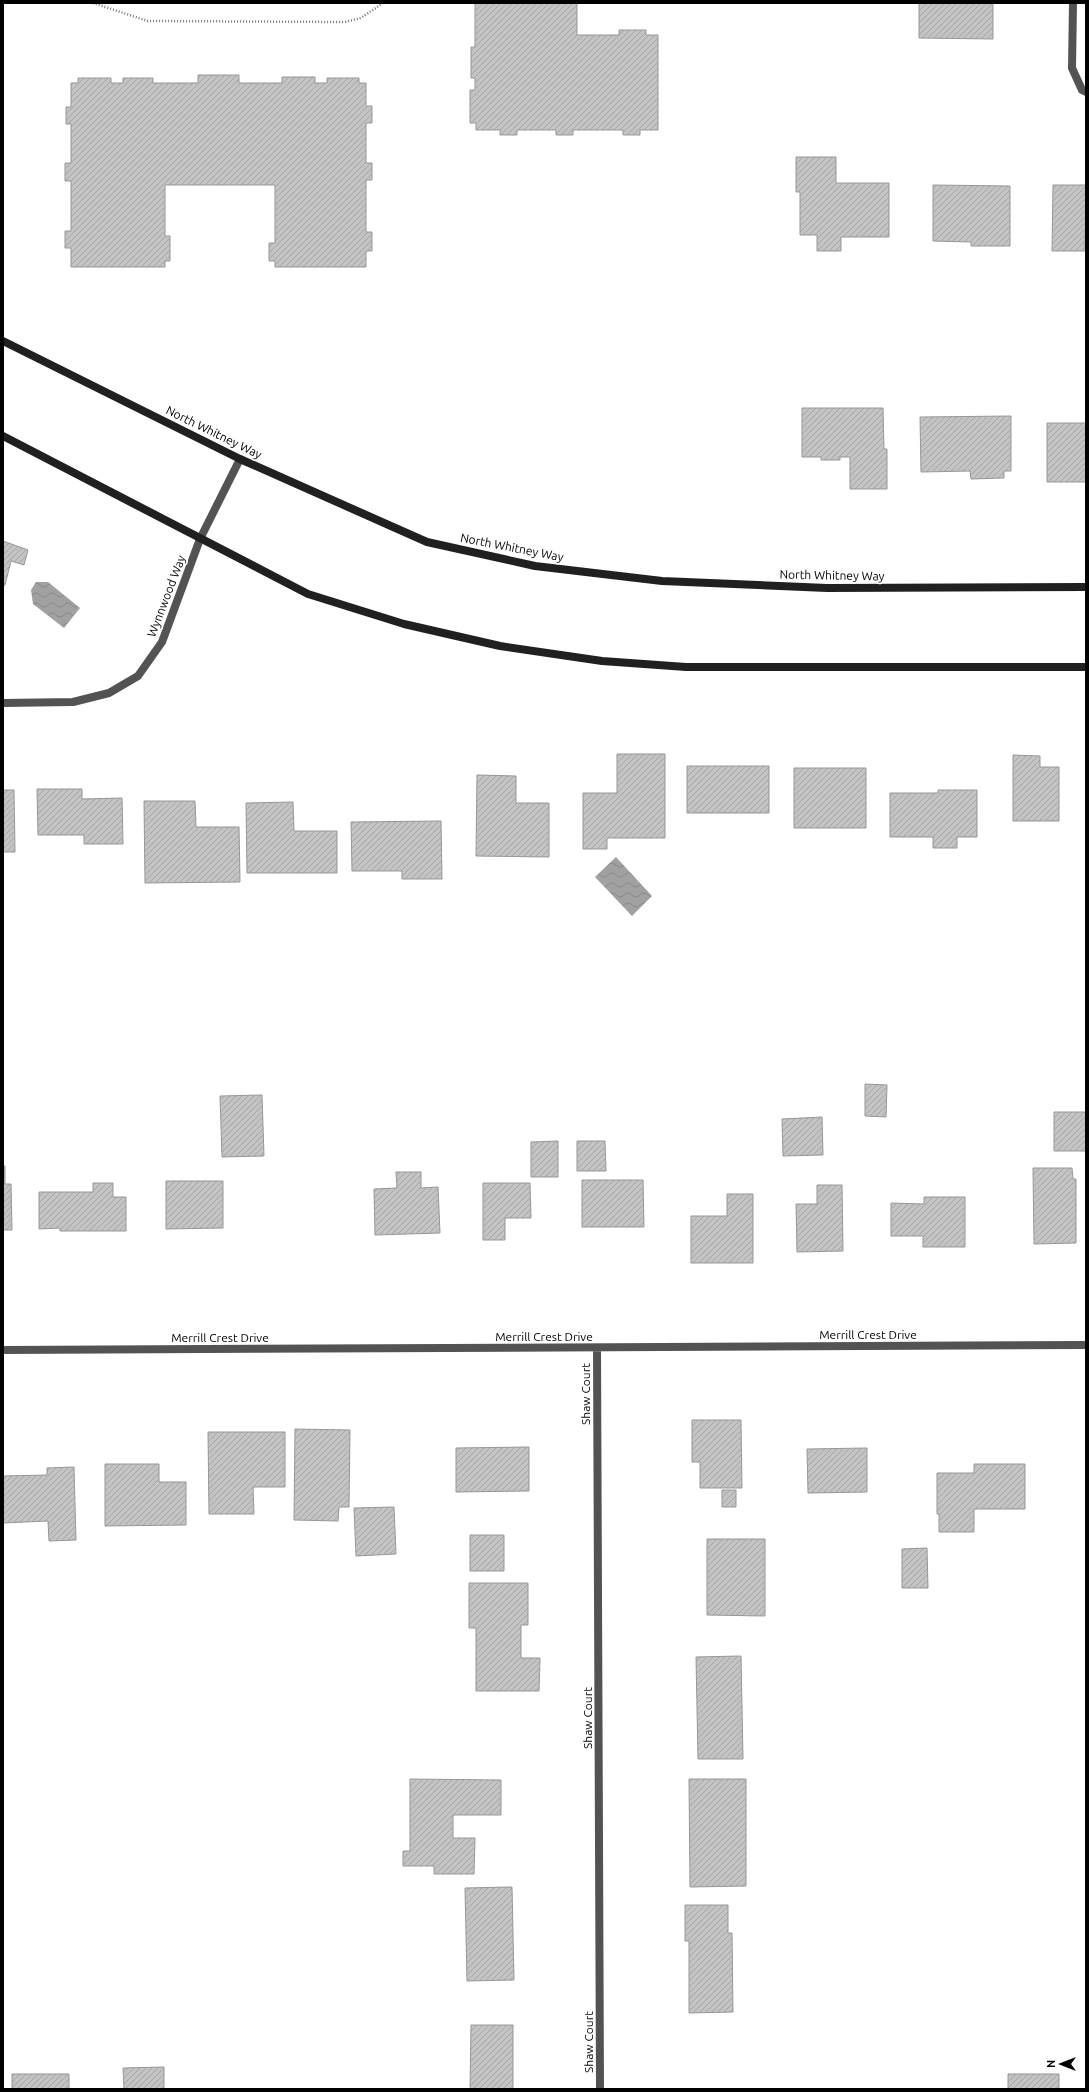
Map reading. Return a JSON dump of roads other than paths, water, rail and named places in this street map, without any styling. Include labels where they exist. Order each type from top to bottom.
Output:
[{"type":"main road","name":"North Whitney Way","points":[[3,341],[240,459],[427,542],[535,566],[662,581],[828,588],[1086,588]]},
{"type":"main road","points":[[3,436],[308,594],[404,624],[500,646],[594,660],[686,667],[1086,667]]},
{"type":"street","points":[[1073,3],[1072,68],[1084,91]]},
{"type":"street","name":"Wynnwood Way","points":[[3,703],[73,702],[109,693],[138,676],[162,642],[200,539],[240,459]]},
{"type":"street","name":"Merrill Crest Drive","points":[[3,1350],[1086,1345]]},
{"type":"street","name":"Shaw Court","points":[[597,1348],[600,2089]]},
{"type":"water","points":[[36,582],[48,582],[80,608],[64,628],[33,604],[31,590]]},
{"type":"water","points":[[616,857],[652,896],[632,916],[595,877]]}]
